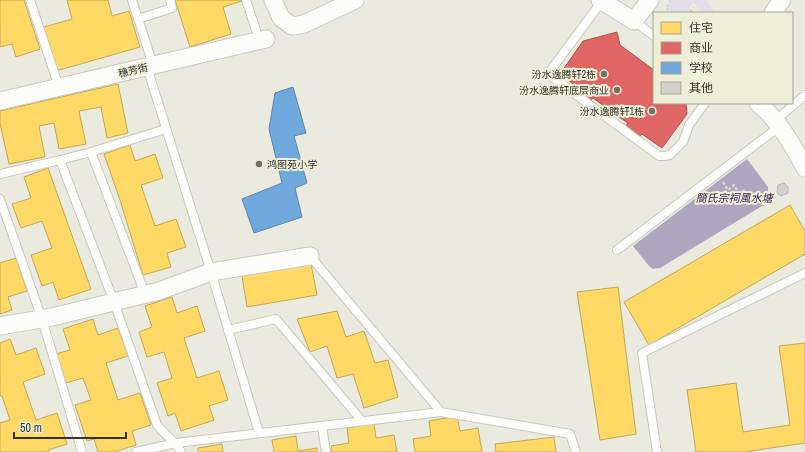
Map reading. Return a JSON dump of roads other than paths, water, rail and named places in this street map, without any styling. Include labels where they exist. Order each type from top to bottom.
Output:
[{"type":"street","points":[[273,0],[281,18],[292,26],[304,24],[355,0]]},
{"type":"street","points":[[601,0],[634,21],[650,0]]},
{"type":"street","points":[[774,12],[782,0]]},
{"type":"street","name":"穗芳街","points":[[0,101],[150,66],[261,35]]},
{"type":"street","points":[[759,104],[777,123],[795,149],[805,168]]},
{"type":"street","points":[[0,326],[42,319],[159,291],[211,272],[310,256]]},
{"type":"lane","points":[[30,0],[59,87]]},
{"type":"lane","points":[[132,0],[166,129],[259,433]]},
{"type":"lane","points":[[138,19],[172,8],[170,0]]},
{"type":"lane","points":[[246,0],[261,35]]},
{"type":"lane","points":[[601,0],[566,57],[548,74],[659,156],[670,155],[683,142],[689,125],[705,104]]},
{"type":"lane","points":[[634,21],[653,35]]},
{"type":"lane","points":[[617,250],[777,123],[805,95]]},
{"type":"lane","points":[[0,174],[91,152],[166,129]]},
{"type":"lane","points":[[91,152],[145,294]]},
{"type":"lane","points":[[60,160],[114,302],[157,425],[165,435],[176,443],[181,452]]},
{"type":"lane","points":[[0,199],[42,319],[82,452]]},
{"type":"lane","points":[[310,256],[441,412]]},
{"type":"lane","points":[[657,452],[642,353],[805,273]]},
{"type":"lane","points":[[228,330],[276,319],[362,421]]},
{"type":"lane","points":[[136,452],[176,443],[441,412],[570,434],[576,452]]},
{"type":"lane","points":[[322,426],[326,452]]},
{"type":"water","name":"簡氏宗祠風水塘","points":[[747,159],[768,187],[768,193],[758,201],[762,206],[660,268],[653,269],[649,266],[633,246]]},
{"type":"place","name":"汾水逸腾轩2栋","points":[[604,74]]},
{"type":"place","name":"汾水逸腾轩底层商业","points":[[617,90]]},
{"type":"place","name":"汾水逸腾轩1栋","points":[[652,111]]},
{"type":"place","name":"鸿图苑小学","points":[[259,164]]}]
